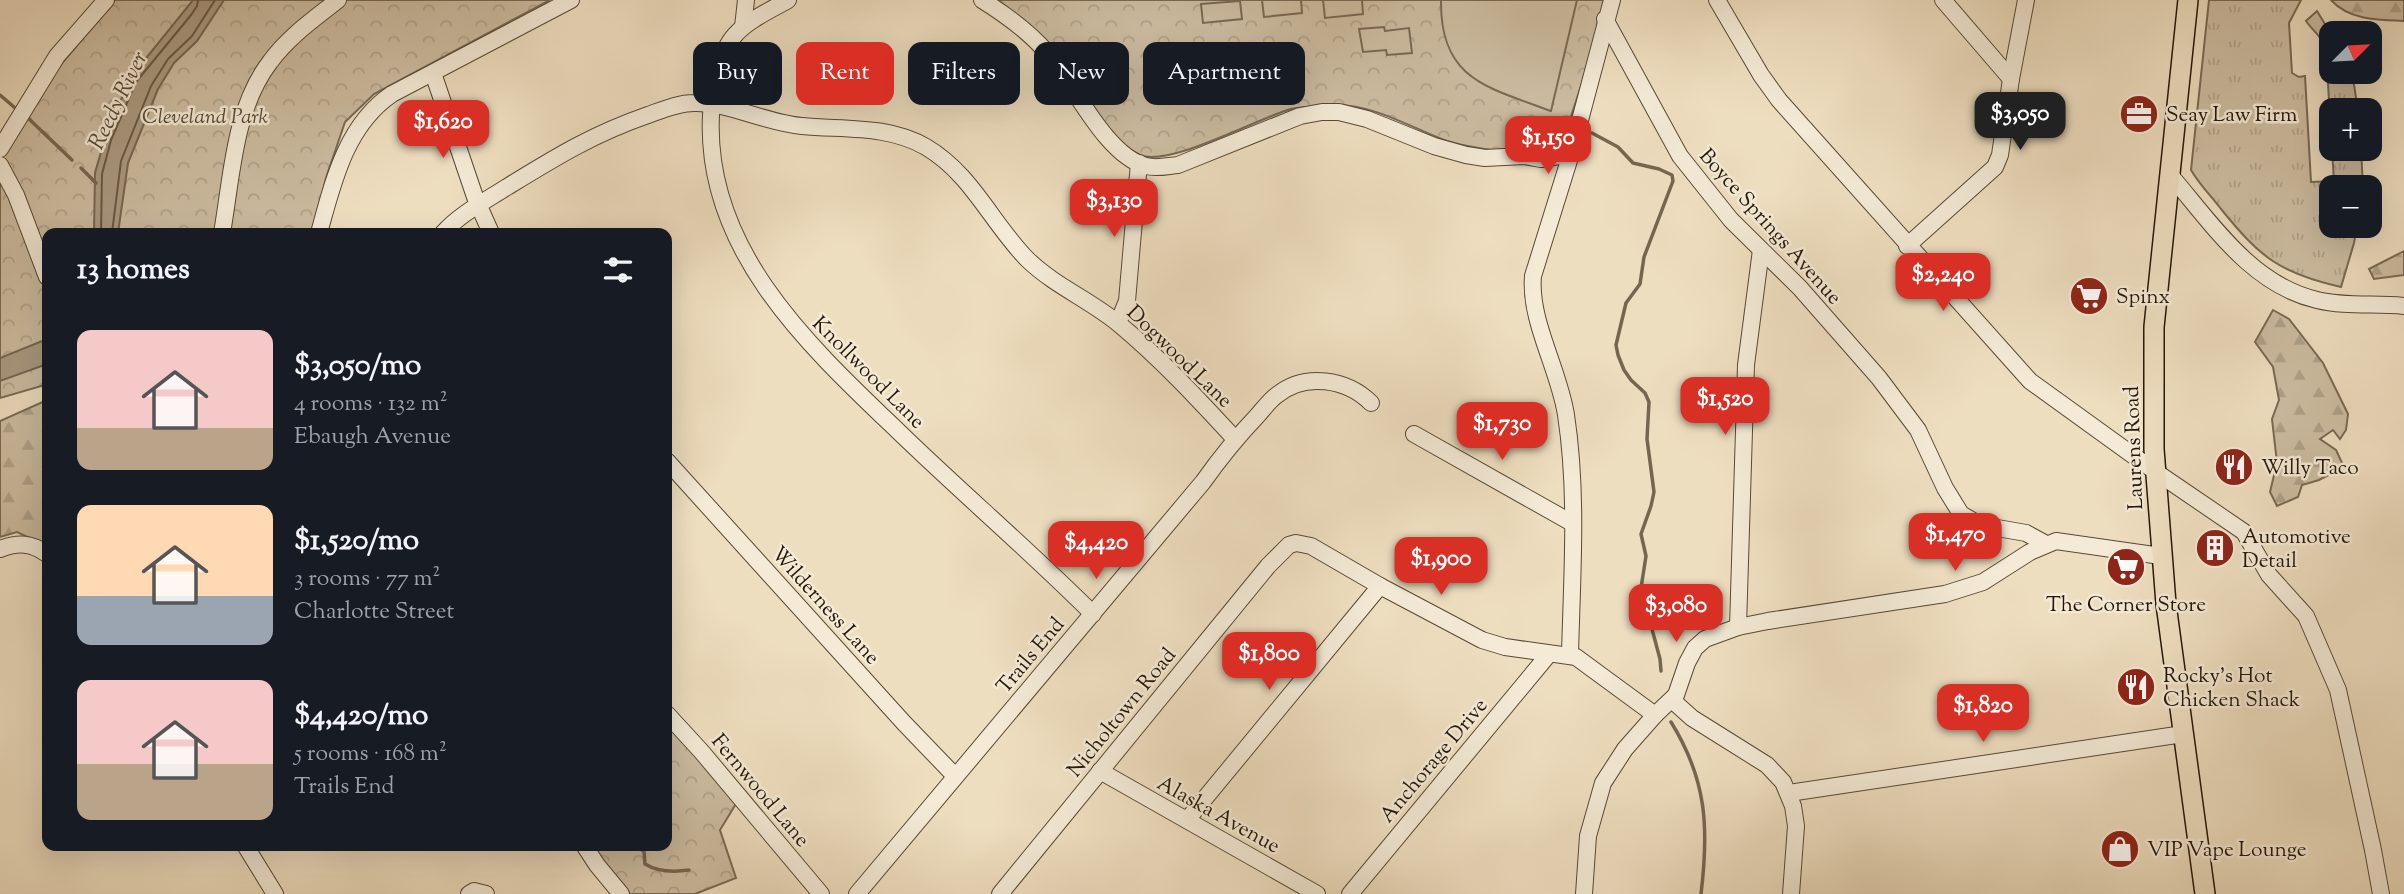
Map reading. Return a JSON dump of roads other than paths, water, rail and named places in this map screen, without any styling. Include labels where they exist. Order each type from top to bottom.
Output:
[{"type":"main road","name":"Laurens Road","points":[[2188,0],[2154,327],[2156,472],[2161,556],[2205,894]]},
{"type":"street","points":[[0,149],[57,56],[106,0]]},
{"type":"street","points":[[223,228],[238,138],[244,112],[255,86],[272,59],[290,39],[338,0]]},
{"type":"street","points":[[321,228],[339,167],[355,132],[379,104],[571,0]]},
{"type":"street","name":"Knollwood Lane","points":[[743,27],[746,0]]},
{"type":"street","name":"Knollwood Lane","points":[[730,42],[743,27],[788,0]]},
{"type":"street","points":[[982,0],[1005,14],[1039,44],[1075,89],[1098,127],[1124,154],[1139,163],[1154,167],[1178,164],[1300,116],[1322,112],[1339,112],[1367,119],[1434,146],[1485,158],[1524,156],[1573,147]]},
{"type":"street","points":[[1570,654],[1570,448],[1558,380],[1536,314],[1532,287],[1612,0]]},
{"type":"street","points":[[1717,0],[1761,75],[1779,100],[2030,381],[2156,472],[2244,531],[2269,575],[2306,616],[2337,690],[2381,894]]},
{"type":"street","points":[[1943,0],[2011,79]]},
{"type":"street","points":[[1908,246],[1995,167],[2000,155],[2026,0]]},
{"type":"street","name":"Boyce Springs Avenue","points":[[1605,19],[1680,156],[1731,220],[1800,288],[1860,355],[1913,421],[1948,495],[1961,514],[1980,524],[2026,533],[2046,544]]},
{"type":"street","points":[[433,73],[478,205],[489,228]]},
{"type":"street","name":"Dogwood Lane","points":[[449,228],[478,205],[555,157],[606,130],[684,104],[693,104]]},
{"type":"street","name":"Knollwood Lane","points":[[711,105],[710,138],[717,183],[727,215],[747,258],[794,326],[820,357],[1093,614]]},
{"type":"street","name":"Dogwood Lane","points":[[715,105],[788,125],[883,132],[916,142],[940,157],[964,178],[1028,260],[1118,323],[1158,358],[1235,439]]},
{"type":"street","points":[[1118,323],[1127,301],[1139,163]]},
{"type":"street","points":[[0,164],[16,195],[42,264]]},
{"type":"street","points":[[2171,176],[2219,233],[2248,262],[2274,282],[2297,294],[2319,301],[2404,306]]},
{"type":"street","points":[[1738,627],[1746,365],[1761,250]]},
{"type":"street","name":"Trails End","points":[[857,894],[1203,482],[1235,439],[1278,394],[1306,382],[1330,381],[1362,394],[1371,403]]},
{"type":"street","points":[[1414,434],[1572,523]]},
{"type":"street","name":"Wilderness Lane","points":[[672,467],[955,776]]},
{"type":"street","points":[[1584,894],[1588,836],[1603,783],[1625,748],[1676,695],[1686,663],[1695,648],[1705,639],[1738,627],[1945,594],[1983,582],[2046,544],[2063,541],[2161,556]]},
{"type":"street","name":"Nicholtown Road","points":[[1000,894],[1289,545],[1296,543],[1311,546],[1380,586]]},
{"type":"street","points":[[0,550],[21,544],[32,545],[42,551]]},
{"type":"street","points":[[1187,820],[1380,586],[1482,640],[1505,647],[1549,654],[1570,654],[1655,715]]},
{"type":"street","name":"Anchorage Drive","points":[[1350,894],[1549,654]]},
{"type":"street","points":[[1672,700],[1692,718],[1768,765],[1777,774],[1788,793],[1796,826],[1791,894]]},
{"type":"street","name":"Fernwood Lane","points":[[672,720],[821,894]]},
{"type":"street","points":[[1788,793],[2183,734]]},
{"type":"street","name":"Alaska Avenue","points":[[1100,771],[1317,894]]},
{"type":"street","points":[[248,851],[273,893]]},
{"type":"street","points":[[588,851],[621,894]]},
{"type":"street","points":[[469,894],[474,891],[486,894]]},
{"type":"water","points":[[193,0],[224,0],[197,41],[174,63],[158,89],[128,163],[119,228],[94,228],[95,173],[105,138],[130,78]]},
{"type":"water","points":[[42,341],[42,366],[0,381],[0,358]]},
{"type":"waterway","points":[[0,95],[14,107]]},
{"type":"waterway","points":[[28,118],[72,160]]},
{"type":"waterway","points":[[1592,133],[1618,147],[1633,163],[1659,169],[1672,175],[1673,181],[1644,257],[1640,284],[1626,303],[1616,345],[1624,370],[1645,393],[1649,402],[1647,439],[1654,492],[1641,534],[1646,556],[1641,588],[1661,671]]},
{"type":"waterway","points":[[81,168],[96,183]]},
{"type":"waterway","points":[[1671,722],[1692,764],[1702,805],[1705,847],[1701,894]]},
{"type":"waterway","points":[[643,851],[645,864],[650,867],[667,871],[689,870]]},
{"type":"place","name":"Seay Law Firm","points":[[2139,114]]},
{"type":"place","name":"Spinx","points":[[2089,296]]},
{"type":"place","name":"Willy Taco","points":[[2234,467]]},
{"type":"place","name":"Automotive Detail","points":[[2215,548]]},
{"type":"place","name":"The Corner Store","points":[[2126,567]]},
{"type":"place","name":"Rocky's Hot Chicken Shack","points":[[2136,687]]},
{"type":"place","name":"VIP Vape Lounge","points":[[2120,849]]},
{"type":"water label","name":"Reedy River","points":[[117,100]]},
{"type":"park label","name":"Cleveland Park","points":[[205,116]]}]
